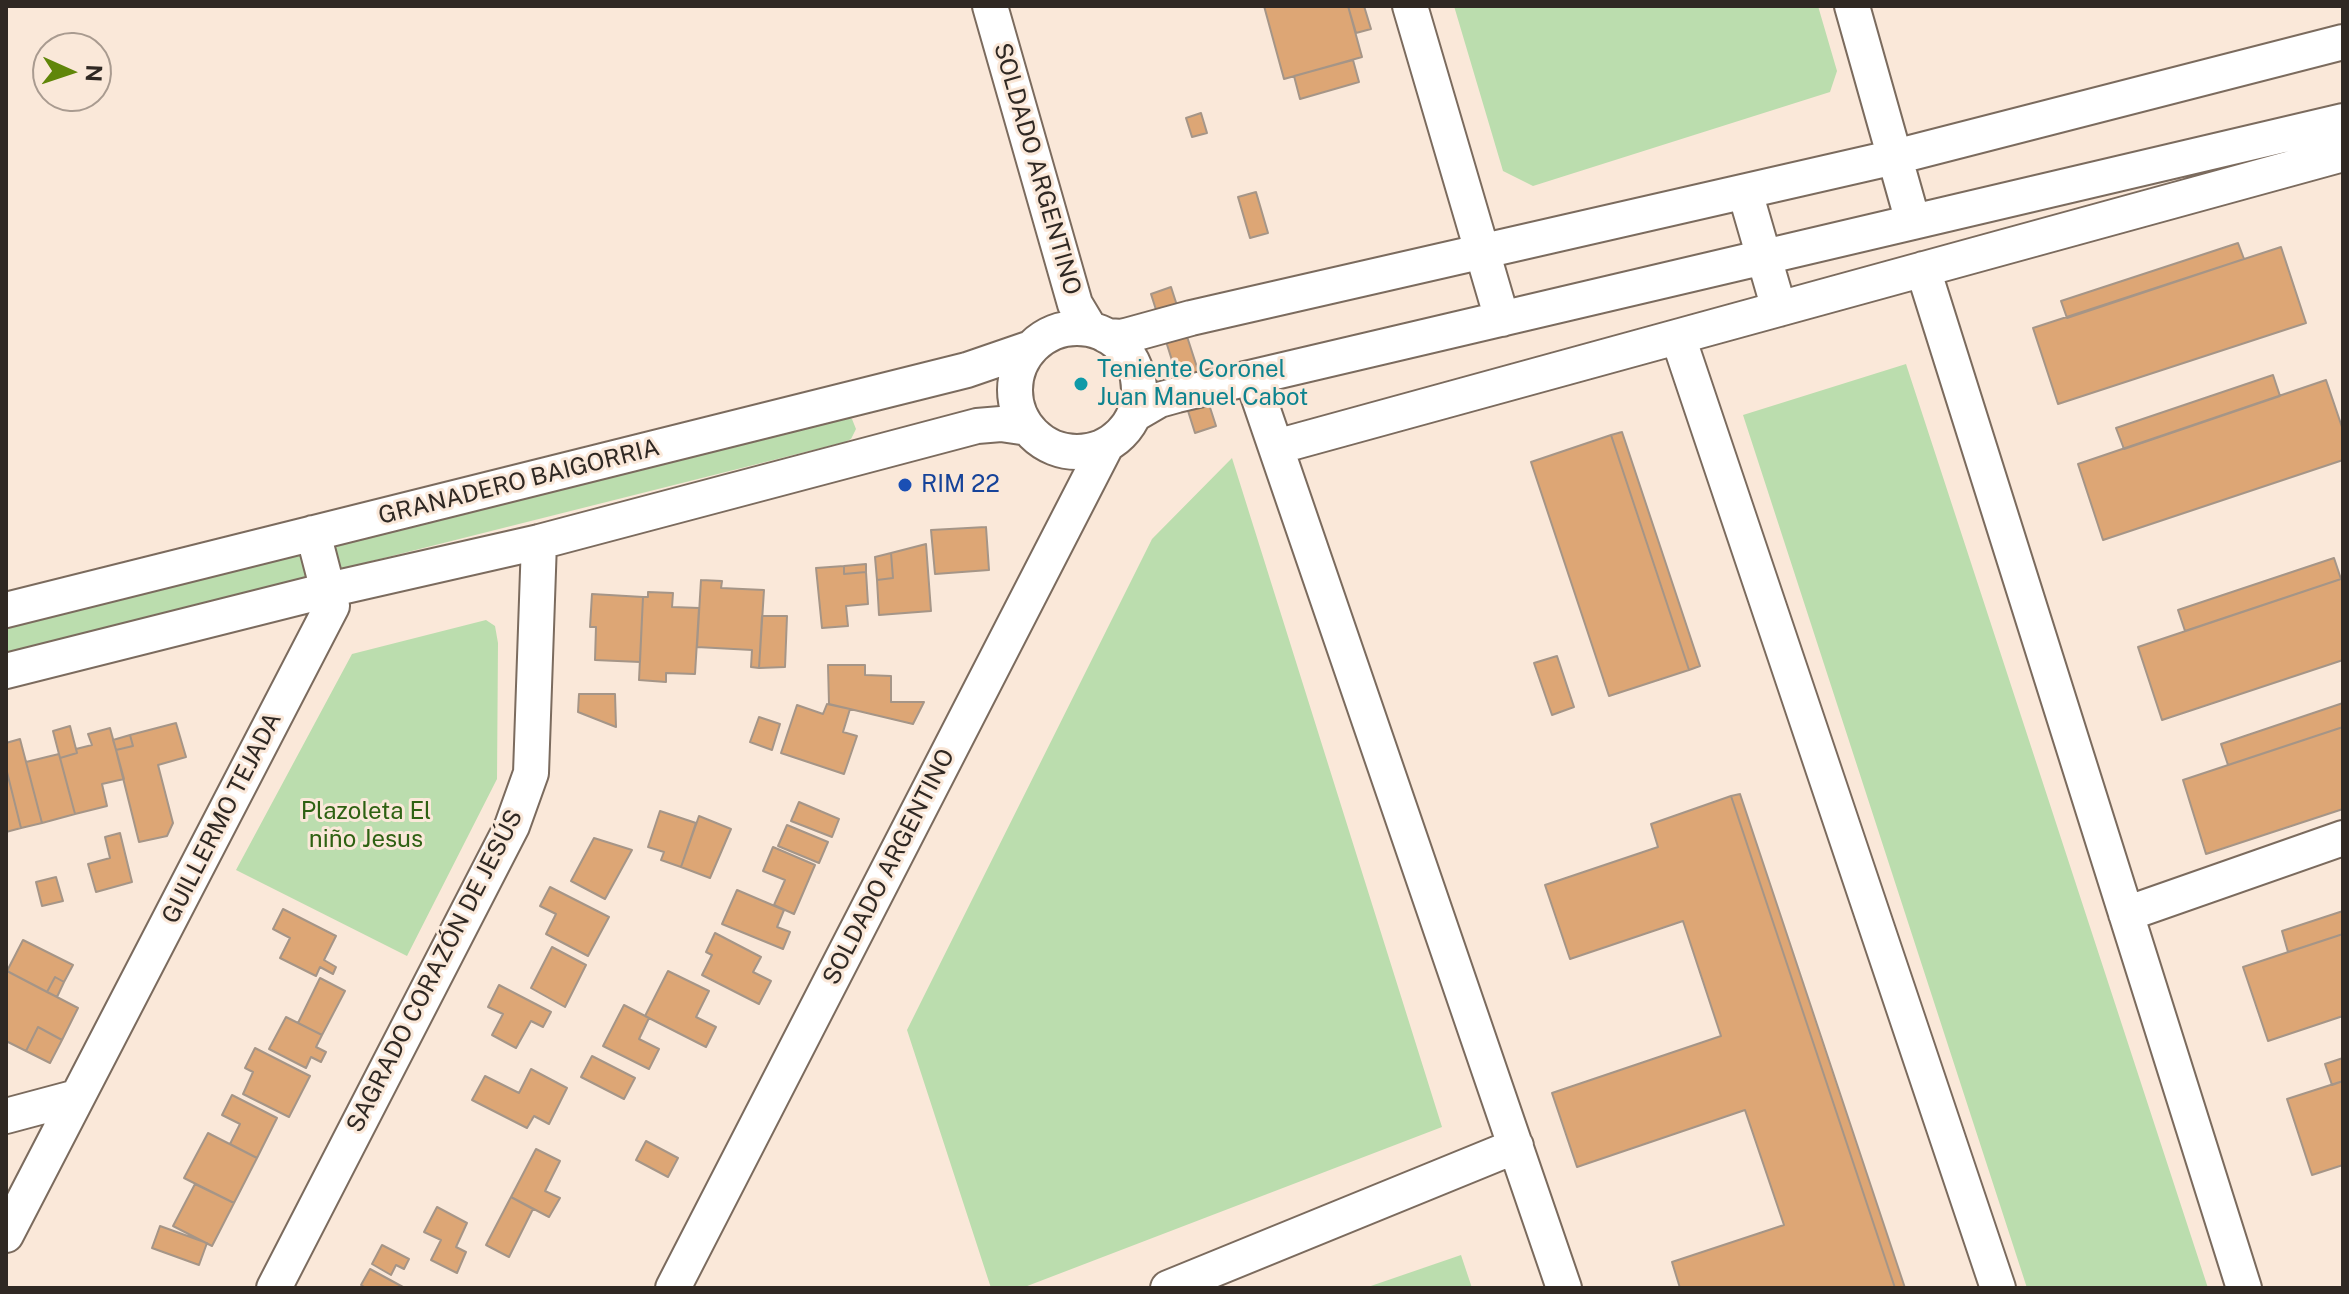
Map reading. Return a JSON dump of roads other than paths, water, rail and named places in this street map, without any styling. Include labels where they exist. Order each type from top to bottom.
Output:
[{"type":"street","name":"SOLDADO ARGENTINO","points":[[990,6],[1075,304],[1099,333]]},
{"type":"street","points":[[1410,6],[1502,319]]},
{"type":"street","points":[[1852,6],[1913,222]]},
{"type":"street","name":"GRANADERO BAIGORRIA","points":[[6,610],[967,370],[1031,348],[1048,335],[1069,328],[1122,337],[1191,318],[1895,157],[2343,42]]},
{"type":"street","points":[[1135,414],[1159,400],[2343,121]]},
{"type":"street","points":[[1276,447],[2342,157]]},
{"type":"street","points":[[1745,192],[1779,309]]},
{"type":"street","points":[[1923,269],[2244,1288]]},
{"type":"street","points":[[1031,348],[1019,366],[1014,388],[1018,409],[1028,428],[1043,443],[1064,451],[1085,452],[1106,446],[1123,432],[1135,414],[1139,393],[1136,371],[1126,352],[1099,333]]},
{"type":"street","points":[[1678,337],[1998,1288]]},
{"type":"street","points":[[1252,378],[1564,1288]]},
{"type":"street","points":[[6,671],[328,590],[539,542],[977,426],[1001,424],[1028,428]]},
{"type":"street","name":"SOLDADO ARGENTINO","points":[[673,1288],[1106,446]]},
{"type":"street","name":"GUILLERMO TEJADA","points":[[6,1235],[332,606],[313,533]]},
{"type":"street","name":"SAGRADO CORAZÓN DE JESÚS","points":[[274,1288],[517,813],[531,773],[539,542]]},
{"type":"street","points":[[2126,914],[2343,838]]},
{"type":"street","points":[[6,1116],[77,1097]]},
{"type":"street","points":[[1168,1288],[1516,1146]]},
{"type":"place","name":"Teniente Coronel Juan Manuel Cabot","points":[[1081,384]]},
{"type":"place","name":"RIM 22","points":[[905,485]]},
{"type":"park label","name":"Plazoleta El niño Jesus","points":[[366,826]]}]
